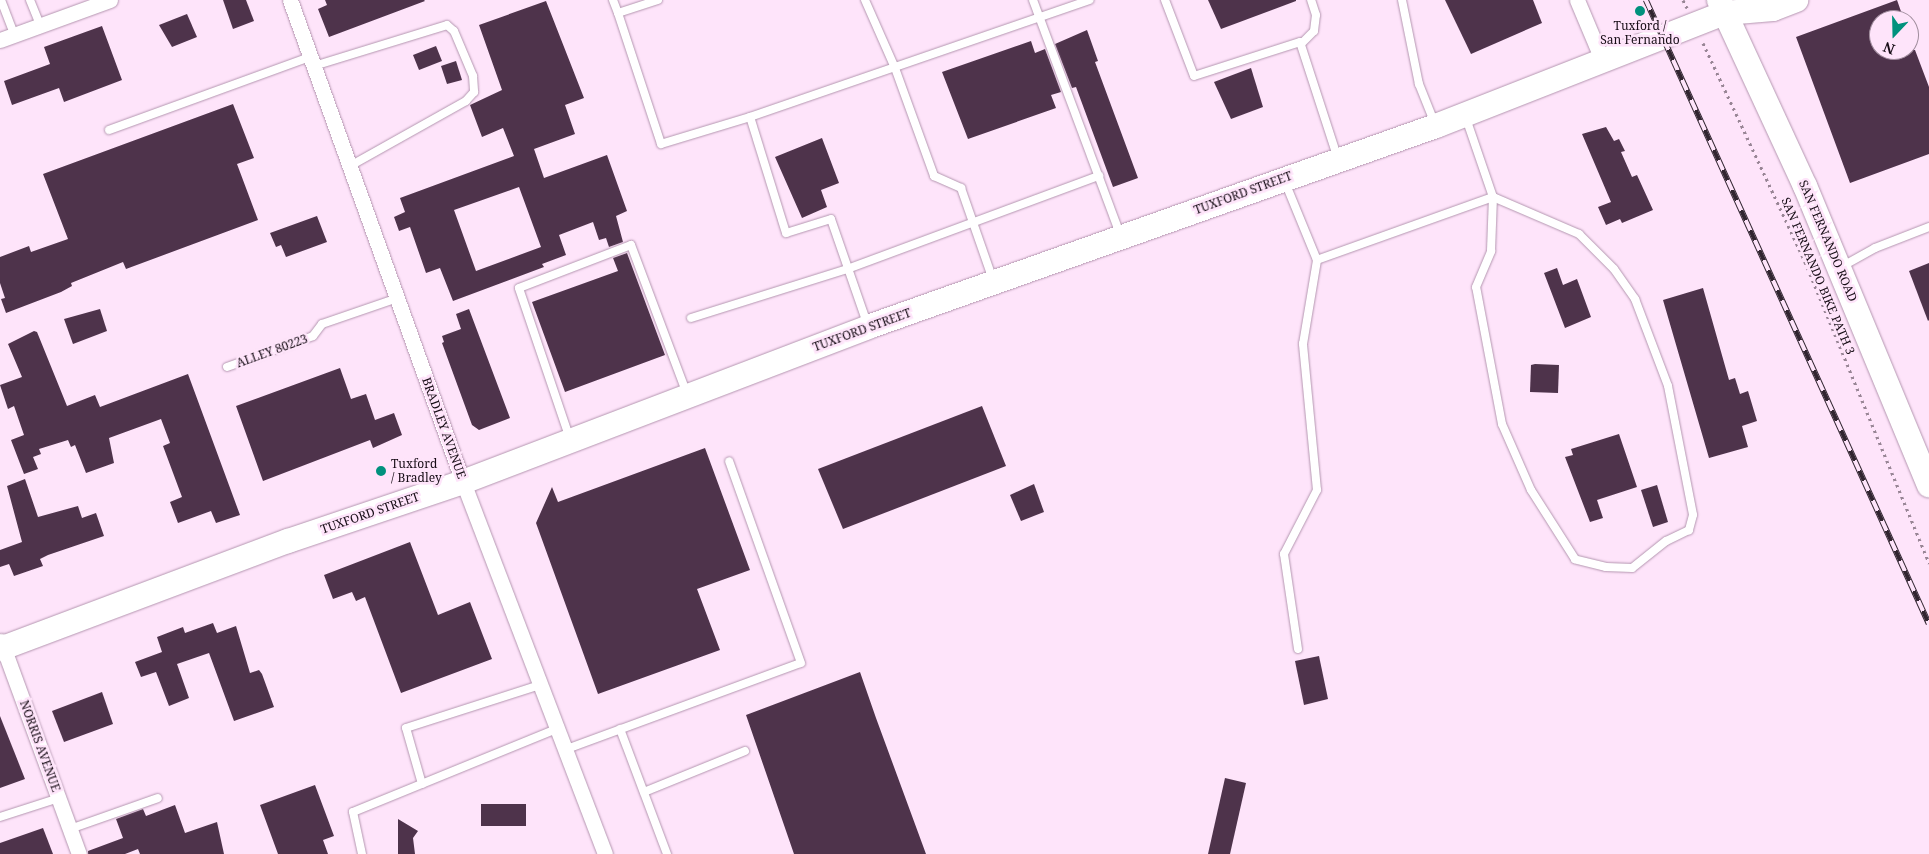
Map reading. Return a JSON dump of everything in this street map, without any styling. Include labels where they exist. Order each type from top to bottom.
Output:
[{"type":"main road","name":"TUXFORD STREET","points":[[1,645],[288,541],[463,482],[570,439],[868,327],[1338,159],[1436,126],[1603,62],[1695,24],[1727,4],[1773,8],[1796,0]]},
{"type":"main road","name":"SAN FERNANDO ROAD","points":[[1727,4],[1840,268],[1929,485]]},
{"type":"street","points":[[0,40],[110,0]]},
{"type":"street","name":"BRADLEY AVENUE","points":[[290,0],[463,482],[602,854]]},
{"type":"street","points":[[1577,0],[1603,62]]},
{"type":"street","name":"NORRIS AVENUE","points":[[1,645],[79,854]]},
{"type":"lane","points":[[1,0],[14,34]]},
{"type":"lane","points":[[30,0],[40,25]]},
{"type":"lane","points":[[614,0],[661,144],[750,117],[1089,0]]},
{"type":"lane","points":[[618,13],[658,0]]},
{"type":"lane","points":[[865,0],[895,68],[934,176],[961,188],[994,282]]},
{"type":"lane","points":[[1032,0],[1104,186],[1121,236]]},
{"type":"lane","points":[[1166,0],[1194,76],[1301,44],[1314,31],[1316,15],[1311,0]]},
{"type":"lane","points":[[1402,0],[1419,84],[1436,126]]},
{"type":"lane","points":[[109,130],[312,61],[447,25],[454,31],[473,76],[474,92],[466,101],[350,166]]},
{"type":"lane","points":[[1301,44],[1338,159]]},
{"type":"lane","points":[[1318,260],[1493,197],[1579,234],[1614,269],[1635,299],[1668,386],[1693,514],[1690,530],[1666,540],[1632,568],[1606,567],[1575,559],[1531,490],[1502,424],[1476,288],[1491,251],[1493,197],[1465,114]]},
{"type":"lane","points":[[750,117],[786,233],[831,219],[868,327]]},
{"type":"lane","points":[[692,318],[847,269],[1099,176]]},
{"type":"lane","points":[[1283,179],[1318,260],[1303,344],[1317,490],[1284,554],[1298,649]]},
{"type":"lane","points":[[1840,268],[1875,248],[1929,227]]},
{"type":"lane","points":[[570,439],[519,288],[631,245],[687,395]]},
{"type":"lane","name":"ALLEY 80223","points":[[227,367],[313,336],[322,324],[398,298]]},
{"type":"lane","points":[[564,750],[801,663],[729,461]]},
{"type":"lane","points":[[422,784],[406,728],[540,685]]},
{"type":"lane","points":[[620,728],[668,854]]},
{"type":"lane","points":[[362,854],[353,812],[556,729]]},
{"type":"lane","points":[[644,792],[745,751]]},
{"type":"lane","points":[[0,817],[59,798]]},
{"type":"lane","points":[[70,829],[158,798]]},
{"type":"path","name":"SAN FERNANDO BIKE PATH 3","points":[[1683,0],[1805,262],[1929,563]]},
{"type":"building","points":[[223,0],[246,0],[254,21],[233,29]]},
{"type":"building","points":[[325,0],[425,1],[329,37],[318,9],[327,5]]},
{"type":"building","points":[[1208,0],[1296,0],[1296,1],[1221,29]]},
{"type":"building","points":[[1445,0],[1533,0],[1542,23],[1471,54]]},
{"type":"building","points":[[1897,0],[1900,10],[1870,10]]},
{"type":"building","points":[[546,1],[584,98],[565,105],[575,134],[534,149],[544,178],[607,155],[627,211],[616,216],[623,242],[609,247],[606,238],[599,240],[593,222],[559,235],[566,255],[542,264],[544,267],[453,301],[440,268],[426,273],[410,227],[399,231],[394,217],[405,212],[400,198],[514,156],[503,128],[482,137],[470,105],[502,90],[479,25]],"holes":[[[519,187],[541,247],[476,271],[454,210]]]},
{"type":"building","points":[[1869,10],[1869,60],[1919,60],[1929,87],[1929,154],[1850,183],[1796,37]]},
{"type":"building","points":[[187,14],[197,37],[172,47],[159,25]]},
{"type":"building","points":[[102,26],[122,80],[64,102],[59,88],[12,105],[4,81],[50,64],[44,47]]},
{"type":"building","points":[[1087,30],[1098,61],[1095,62],[1138,178],[1113,187],[1076,87],[1072,88],[1055,44]]},
{"type":"building","points":[[1031,41],[1035,53],[1045,49],[1061,92],[1051,95],[1056,108],[968,139],[942,72]]},
{"type":"building","points":[[436,46],[442,61],[419,70],[413,55]]},
{"type":"building","points":[[456,61],[462,80],[447,84],[441,66]]},
{"type":"building","points":[[1251,68],[1263,107],[1231,119],[1214,82]]},
{"type":"building","points":[[233,104],[254,158],[237,164],[258,220],[126,269],[123,262],[71,283],[72,286],[61,292],[6,313],[1,299],[5,298],[0,283],[0,257],[29,246],[31,252],[68,239],[43,174]]},
{"type":"building","points":[[1606,127],[1614,141],[1619,139],[1625,151],[1621,152],[1632,177],[1637,175],[1653,210],[1622,223],[1620,219],[1606,225],[1598,207],[1611,202],[1582,134]]},
{"type":"building","points":[[822,138],[839,183],[821,190],[827,207],[802,218],[775,157]]},
{"type":"building","points":[[317,216],[327,242],[286,257],[281,245],[276,247],[270,233]]},
{"type":"building","points":[[627,253],[665,355],[565,392],[532,302],[618,271],[613,258]]},
{"type":"building","points":[[1929,263],[1929,320],[1928,321],[1909,271]]},
{"type":"building","points":[[1557,268],[1563,285],[1577,279],[1591,317],[1565,328],[1544,273]]},
{"type":"building","points":[[1703,288],[1729,380],[1735,378],[1740,394],[1748,391],[1757,421],[1742,426],[1748,447],[1709,458],[1663,300]]},
{"type":"building","points":[[100,309],[107,331],[73,344],[64,319]]},
{"type":"building","points":[[469,309],[510,418],[479,430],[472,425],[442,343],[444,342],[442,336],[461,329],[456,314]]},
{"type":"building","points":[[34,331],[37,332],[67,406],[95,395],[100,407],[188,374],[240,515],[216,523],[211,511],[178,523],[170,502],[182,497],[163,446],[170,443],[161,419],[109,438],[114,463],[86,473],[75,445],[71,447],[68,440],[39,449],[41,454],[33,457],[38,469],[24,474],[11,440],[24,435],[14,406],[8,409],[0,385],[22,377],[8,344]]},
{"type":"building","points":[[1531,365],[1559,365],[1558,393],[1530,392]]},
{"type":"building","points":[[340,368],[351,399],[366,394],[375,420],[394,413],[402,435],[373,448],[370,440],[263,481],[236,406]]},
{"type":"building","points":[[982,406],[1006,466],[843,529],[818,469]]},
{"type":"building","points":[[1619,434],[1637,487],[1597,500],[1603,518],[1590,522],[1565,457],[1573,455],[1571,449]]},
{"type":"building","points":[[705,448],[750,570],[697,589],[720,650],[598,694],[536,523],[552,487],[558,502]]},
{"type":"building","points":[[25,479],[38,517],[78,506],[82,518],[96,513],[104,536],[48,555],[40,559],[43,566],[14,576],[9,564],[0,567],[0,550],[22,542],[7,486]]},
{"type":"building","points":[[1034,484],[1044,512],[1021,521],[1010,495]]},
{"type":"building","points":[[1657,485],[1668,522],[1653,527],[1641,490]]},
{"type":"building","points":[[410,542],[438,615],[470,602],[492,659],[401,693],[365,597],[356,601],[352,592],[333,599],[324,575]]},
{"type":"building","points":[[213,623],[217,633],[236,626],[250,673],[259,670],[262,674],[274,707],[234,721],[209,653],[177,664],[189,698],[169,706],[156,672],[141,677],[135,662],[162,652],[157,637],[183,627],[185,633]]},
{"type":"building","points":[[1319,656],[1328,699],[1304,705],[1295,661]]},
{"type":"building","points":[[860,672],[926,854],[794,854],[746,715]]},
{"type":"building","points":[[102,692],[113,724],[64,742],[52,711]]},
{"type":"building","points":[[0,716],[25,779],[0,788]]},
{"type":"building","points":[[1225,778],[1246,783],[1230,854],[1208,854]]},
{"type":"building","points":[[315,785],[334,836],[323,840],[328,854],[278,854],[260,805]]},
{"type":"building","points":[[481,804],[526,804],[526,826],[481,826]]},
{"type":"building","points":[[175,805],[185,833],[217,822],[224,854],[140,854],[138,849],[125,854],[88,854],[88,851],[123,838],[116,819],[143,809],[146,816]]},
{"type":"building","points":[[398,819],[418,831],[413,838],[415,854],[398,854]]},
{"type":"building","points":[[43,828],[53,854],[0,854],[0,843]]},
{"type":"railway","points":[[1646,0],[1929,624]]},
{"type":"place","name":"Tuxford / San Fernando","points":[[1640,11]]},
{"type":"place","name":"Tuxford / Bradley","points":[[381,471]]}]
